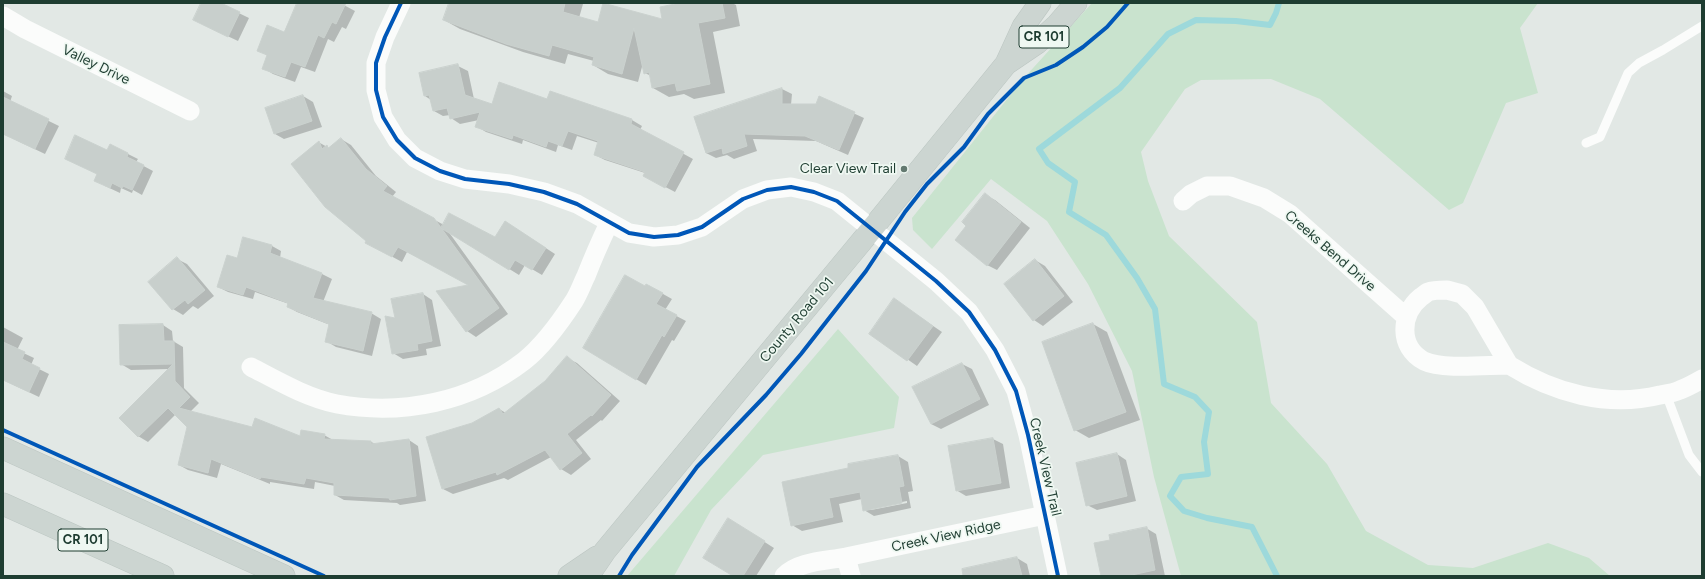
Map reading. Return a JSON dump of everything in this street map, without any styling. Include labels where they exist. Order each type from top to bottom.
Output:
[{"type":"main road","name":"County Road 101","points":[[588,576],[605,551],[871,230],[1006,64],[1022,27],[1040,3]]},
{"type":"main road","name":"County Road 101","points":[[1006,64],[1036,43],[1057,25],[1076,3]]},
{"type":"main road","points":[[3,448],[284,576]]},
{"type":"main road","name":"CR 101","points":[[3,504],[163,576]]},
{"type":"main road","name":"CR 101","points":[[569,576],[605,551]]},
{"type":"main road","points":[[594,576],[605,551]]},
{"type":"street","name":"Creek View Trail","points":[[401,3],[385,37],[376,63],[376,90],[383,117],[397,140],[415,158],[440,172],[465,179],[509,184],[544,192],[577,204],[629,233],[654,237],[678,235],[702,227],[743,199],[766,190],[791,187],[814,192],[837,201],[936,281],[969,312],[996,350],[1016,391],[1058,576]]},
{"type":"street","name":"Valley Drive","points":[[3,16],[25,29],[190,111]]},
{"type":"street","name":"Creeks Bend Drive","points":[[1183,201],[1191,194],[1207,186],[1230,186],[1264,198],[1290,214],[1406,317]]},
{"type":"street","points":[[251,366],[298,391],[336,404],[381,409],[414,407],[453,398],[490,382],[524,360],[552,332],[575,299],[609,223]]},
{"type":"street","points":[[1509,365],[1440,366],[1424,361],[1412,349],[1404,333],[1406,317],[1415,302],[1428,292],[1446,290],[1462,294],[1475,306],[1509,365],[1530,378],[1565,393],[1603,400],[1641,400],[1679,391],[1702,379]]},
{"type":"street","name":"Creek View Ridge","points":[[784,576],[788,571],[806,564],[1045,515]]},
{"type":"street","points":[[846,557],[851,576]]},
{"type":"lane","points":[[1586,143],[1600,137],[1628,73],[1639,63],[1702,26]]},
{"type":"lane","points":[[1666,394],[1689,455],[1702,472]]},
{"type":"green space","points":[[1092,3],[1538,3],[1520,28],[1538,93],[1506,103],[1463,203],[1449,210],[1320,99],[1271,79],[1201,80],[1185,89],[1141,152],[1148,181],[1169,236],[1257,322],[1271,403],[1327,464],[1366,531],[1428,565],[1473,568],[1548,543],[1589,558],[1610,576],[1181,576],[1154,477],[1132,371],[1088,284],[1047,221],[991,179],[932,249],[913,230],[912,218],[1024,78]]},
{"type":"green space","points":[[838,329],[899,397],[894,428],[763,455],[711,510],[674,576],[627,576]]},
{"type":"building","points":[[201,3],[221,3],[240,12],[228,37],[193,20]]},
{"type":"building","points":[[297,3],[346,3],[336,24],[332,22],[324,38],[318,35],[305,67],[291,62],[285,77],[262,69],[267,55],[257,51],[267,25],[284,32]]},
{"type":"building","points":[[449,3],[565,3],[563,12],[598,22],[603,3],[662,19],[660,7],[680,3],[722,3],[725,18],[698,23],[710,84],[677,91],[675,83],[652,88],[649,72],[644,74],[634,28],[622,74],[592,65],[594,57],[552,45],[549,56],[506,44],[443,20]]},
{"type":"building","points":[[458,64],[465,95],[492,104],[499,82],[547,99],[550,91],[632,119],[631,124],[684,152],[665,188],[643,176],[645,172],[594,155],[598,141],[568,131],[562,146],[548,141],[546,147],[513,135],[512,139],[475,127],[480,112],[450,119],[447,108],[433,111],[429,95],[424,96],[419,73]]},
{"type":"building","points":[[782,88],[782,104],[816,104],[819,96],[855,112],[839,150],[805,136],[744,134],[747,146],[723,154],[722,148],[706,153],[694,117]]},
{"type":"building","points":[[303,95],[312,121],[274,134],[265,108]]},
{"type":"building","points":[[3,97],[49,119],[35,149],[3,134]]},
{"type":"building","points":[[75,135],[107,150],[110,144],[128,153],[127,157],[144,165],[132,190],[123,186],[122,188],[112,183],[110,188],[94,181],[97,174],[65,159]]},
{"type":"building","points":[[341,138],[366,169],[387,186],[383,191],[434,218],[499,308],[466,332],[436,291],[468,285],[398,247],[392,257],[365,243],[366,241],[325,207],[291,164],[319,141],[322,149],[327,145],[328,148]]},
{"type":"building","points":[[985,193],[1021,222],[987,266],[955,240],[966,226],[962,222]]},
{"type":"building","points":[[449,213],[495,237],[505,221],[546,248],[532,270],[515,260],[509,270],[441,228]]},
{"type":"building","points":[[243,237],[272,245],[270,253],[322,273],[313,298],[372,312],[363,351],[325,342],[329,324],[287,307],[288,303],[246,287],[243,295],[217,287],[227,255],[237,258]]},
{"type":"building","points":[[177,257],[205,290],[188,304],[185,300],[172,310],[148,282]]},
{"type":"building","points":[[1035,259],[1064,296],[1033,321],[1004,284]]},
{"type":"building","points":[[625,275],[645,286],[646,284],[663,293],[656,304],[677,315],[664,337],[662,335],[636,380],[583,348]]},
{"type":"building","points":[[423,293],[432,341],[417,344],[418,350],[392,354],[385,316],[395,318],[391,299]]},
{"type":"building","points":[[894,298],[933,326],[907,361],[869,334]]},
{"type":"building","points":[[1093,323],[1126,412],[1074,431],[1042,342]]},
{"type":"building","points":[[163,324],[164,341],[174,341],[175,381],[190,397],[179,408],[252,427],[255,418],[300,436],[301,430],[325,434],[324,439],[371,441],[371,444],[409,439],[416,496],[390,500],[389,498],[334,495],[334,483],[306,478],[304,484],[261,477],[260,479],[211,459],[208,473],[178,465],[187,427],[168,408],[138,437],[119,418],[173,364],[120,365],[119,325]]},
{"type":"building","points":[[3,342],[25,352],[22,359],[40,368],[29,392],[3,380]]},
{"type":"building","points":[[567,356],[611,395],[592,416],[591,415],[567,434],[582,453],[560,470],[545,450],[497,475],[496,472],[442,489],[426,437],[472,423],[499,408],[503,414],[545,381]]},
{"type":"building","points":[[962,363],[980,399],[931,424],[912,387]]},
{"type":"building","points":[[993,438],[1001,483],[956,491],[948,446]]},
{"type":"building","points":[[1117,453],[1127,496],[1086,506],[1076,463]]},
{"type":"building","points":[[898,455],[904,486],[899,487],[902,503],[863,511],[860,492],[829,498],[833,517],[791,526],[782,482],[848,468],[848,464]]},
{"type":"building","points":[[728,518],[765,541],[743,576],[733,576],[703,558]]},
{"type":"building","points":[[1147,527],[1155,570],[1127,576],[1101,576],[1094,543],[1110,540],[1109,535]]},
{"type":"building","points":[[1017,557],[1022,576],[963,576],[962,569]]},
{"type":"waterway","points":[[1277,576],[1252,527],[1207,518],[1184,511],[1170,496],[1181,477],[1208,474],[1204,442],[1209,412],[1195,397],[1164,384],[1155,309],[1137,278],[1106,235],[1069,212],[1075,182],[1048,163],[1039,149],[1120,88],[1168,34],[1196,20],[1236,21],[1270,25],[1279,3]]},
{"type":"cycle path","points":[[401,3],[385,37],[376,63],[376,90],[383,117],[397,140],[415,158],[440,171],[465,179],[509,184],[544,192],[577,204],[629,233],[654,237],[678,235],[702,227],[743,199],[767,190],[791,187],[814,192],[837,201],[936,281],[969,312],[995,350],[1016,391],[1028,435],[1058,576]]},
{"type":"cycle path","points":[[619,576],[632,555],[697,467],[766,395],[801,354],[866,271],[905,212],[927,184],[964,147],[988,114],[1024,78],[1056,65],[1083,47],[1107,27],[1128,3]]},
{"type":"cycle path","points":[[3,430],[324,576]]},
{"type":"place","name":"Clear View Trail","points":[[904,169]]}]
